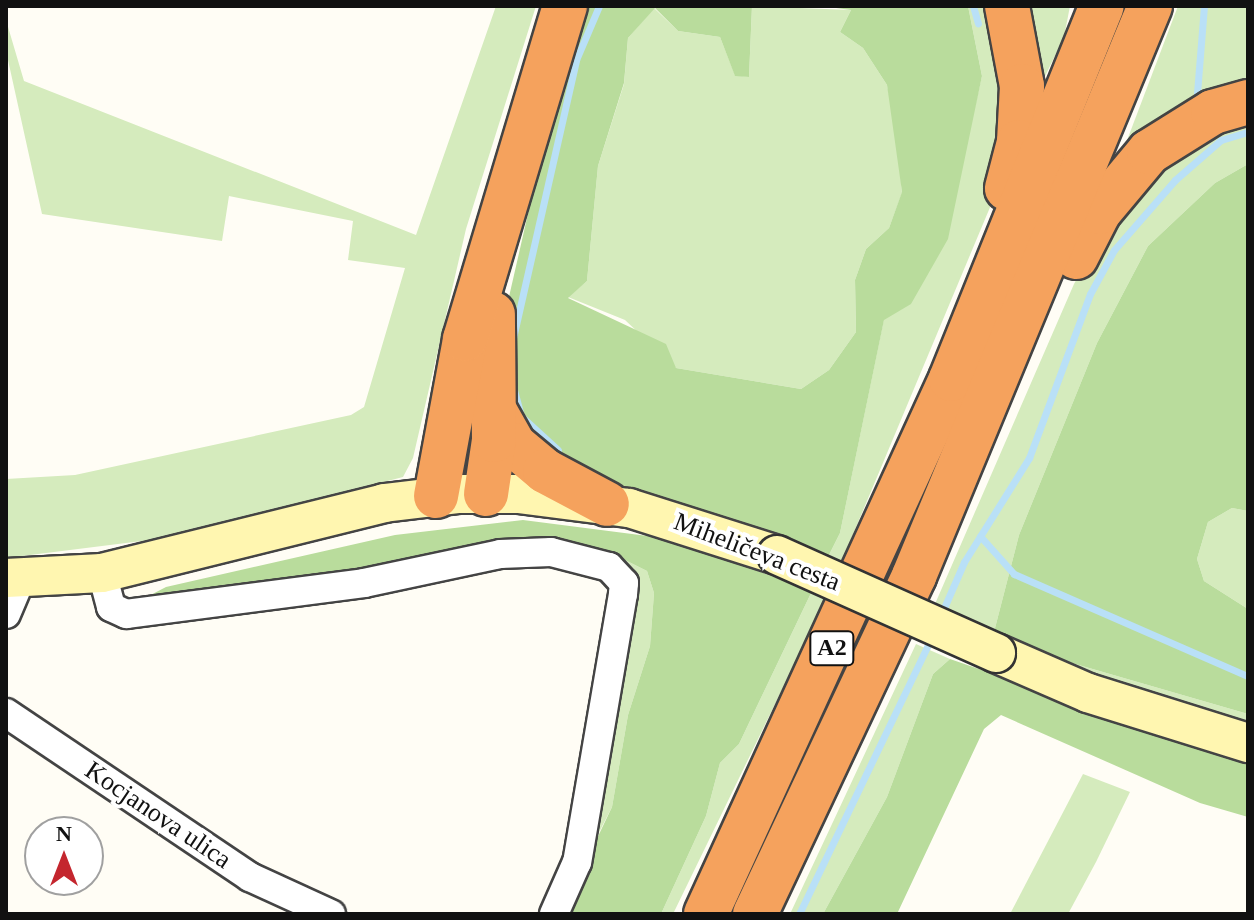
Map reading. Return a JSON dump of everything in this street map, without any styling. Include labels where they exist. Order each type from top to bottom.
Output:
[{"type":"highway","points":[[436,496],[465,339],[498,244],[565,6]]},
{"type":"highway","points":[[951,379],[964,294],[1019,142],[1020,58],[1007,6]]},
{"type":"highway","name":"A2","points":[[706,914],[951,379],[1102,6]]},
{"type":"highway","name":"A2","points":[[755,914],[994,391],[1150,6]]},
{"type":"highway","points":[[994,391],[1042,334],[1085,238],[1122,182],[1183,127],[1248,102]]},
{"type":"highway","points":[[486,494],[493,461],[498,244]]},
{"type":"highway","points":[[492,406],[514,445],[545,471],[607,504]]},
{"type":"street","name":"Miheličeva cesta","points":[[13,578],[102,573],[436,496],[486,494],[607,504],[692,524],[777,555],[1088,693],[1248,743]]},
{"type":"street","points":[[102,573],[111,607],[126,614],[364,583],[500,554],[585,557],[619,575],[623,594],[577,862],[554,914]]},
{"type":"street","points":[[6,614],[13,578]]},
{"type":"street","name":"Kocjanova ulica","points":[[6,713],[250,877],[324,910]]},
{"type":"green space","points":[[496,6],[536,6],[466,229],[413,458],[403,477],[166,538],[6,558],[6,479],[75,475],[351,415],[364,407],[405,268],[348,260],[353,221],[229,196],[222,241],[42,214],[6,51],[6,20],[24,81],[416,235]]},
{"type":"green space","points":[[584,6],[752,6],[749,77],[735,76],[720,37],[678,31],[655,8],[628,38],[624,83],[598,166],[587,281],[568,298],[666,344],[676,368],[801,389],[829,370],[856,332],[855,280],[866,249],[889,228],[902,192],[887,85],[863,48],[840,32],[851,10],[821,6],[968,6],[982,76],[948,239],[911,304],[884,320],[840,533],[828,557],[567,467],[513,423],[506,310],[564,56]]},
{"type":"green space","points":[[752,6],[851,10],[840,32],[863,48],[887,85],[897,131],[902,193],[889,228],[866,249],[855,280],[856,332],[829,370],[801,389],[676,368],[625,320],[568,297],[587,281],[598,166],[624,84],[628,38],[654,8],[678,31],[720,37],[735,75],[749,77]]},
{"type":"green space","points":[[968,6],[994,6],[1007,47],[996,193],[841,563],[828,557],[840,533],[884,319],[899,307],[970,128],[982,76]]},
{"type":"green space","points":[[1020,6],[1070,6],[1064,37],[1034,99]]},
{"type":"green space","points":[[1178,6],[1248,6],[1248,92],[1118,164]]},
{"type":"green space","points":[[1248,123],[1248,164],[1215,183],[1148,246],[1097,343],[1019,535],[994,632],[935,604],[1074,284],[1112,215],[1206,129]]},
{"type":"green space","points":[[1248,164],[1248,511],[1232,508],[1208,522],[1197,559],[1204,581],[1248,609],[1248,714],[1065,661],[994,632],[1019,535],[1097,343],[1148,246],[1215,183]]},
{"type":"green space","points":[[1232,508],[1248,511],[1248,609],[1204,581],[1197,559],[1208,522]]},
{"type":"green space","points":[[523,520],[671,539],[812,591],[739,744],[720,763],[706,816],[661,914],[561,914],[612,807],[628,715],[650,646],[654,593],[647,571],[621,558],[553,541],[495,540],[330,576],[137,602],[166,587],[395,535]]},
{"type":"green space","points":[[621,558],[647,571],[654,593],[650,646],[628,715],[612,807],[586,858],[633,581]]},
{"type":"green space","points":[[812,591],[827,597],[673,914],[661,914],[706,816],[720,763],[739,744]]},
{"type":"green space","points":[[861,622],[874,625],[736,914],[719,914]]},
{"type":"green space","points":[[916,644],[950,659],[933,674],[887,797],[823,914],[790,914]]},
{"type":"green space","points":[[950,659],[1248,762],[1248,817],[1200,803],[1001,715],[984,729],[897,914],[823,914],[887,797],[933,674]]},
{"type":"green space","points":[[1065,661],[1248,714],[1248,721],[1142,693]]},
{"type":"green space","points":[[1083,774],[1130,792],[1096,862],[1068,914],[1010,914]]},
{"type":"waterway","points":[[513,338],[576,60],[599,6]]},
{"type":"waterway","points":[[973,6],[978,23]]},
{"type":"waterway","points":[[1197,93],[1204,6]]},
{"type":"waterway","points":[[940,617],[964,562],[1029,458],[1090,294],[1114,250],[1175,180],[1221,140],[1248,132]]},
{"type":"waterway","points":[[514,390],[521,416],[558,450]]},
{"type":"waterway","points":[[980,536],[1014,574],[1248,676]]},
{"type":"waterway","points":[[799,914],[932,636]]}]
